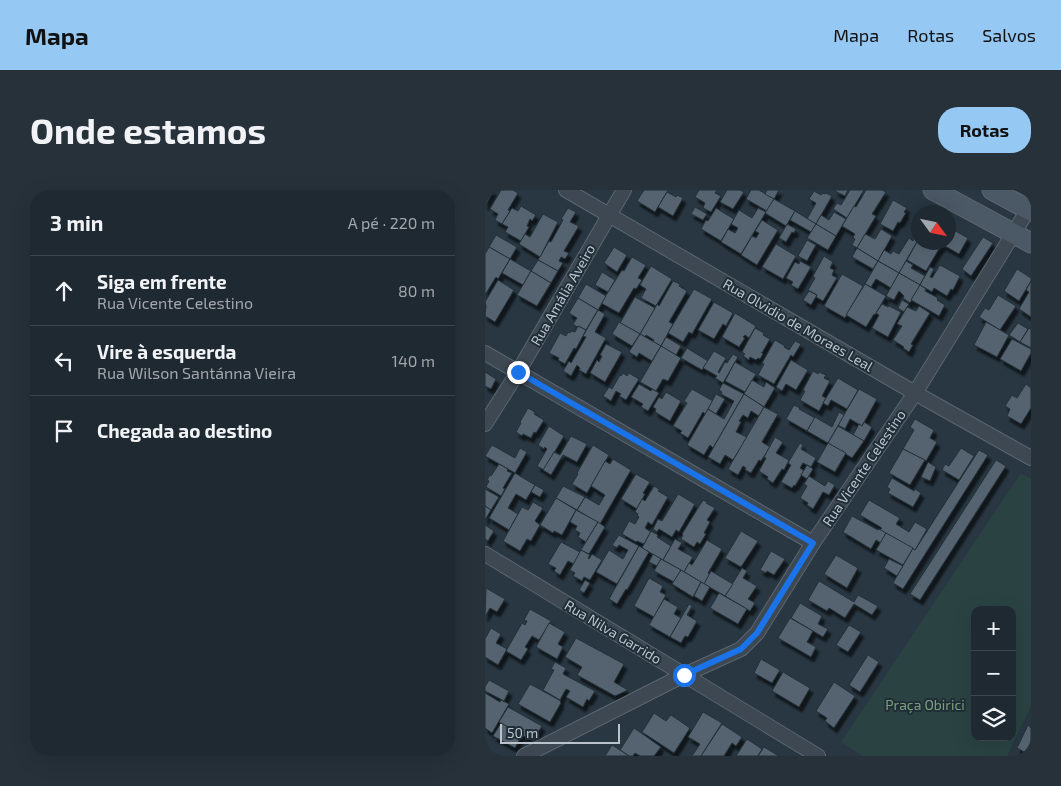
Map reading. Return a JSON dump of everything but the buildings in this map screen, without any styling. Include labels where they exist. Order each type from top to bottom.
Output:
[{"type":"main road","points":[[933,190],[1031,243]]},
{"type":"main road","points":[[992,190],[1030,209]]},
{"type":"street","name":"Rua Olvidio de Moraes Leal","points":[[566,190],[915,393],[1031,458]]},
{"type":"street","name":"Rua Amália Aveiro","points":[[485,424],[518,372],[624,190]]},
{"type":"street","name":"Rua Vicente Celestino","points":[[524,756],[684,675],[741,649],[750,641],[757,633],[813,543],[915,393],[1030,209]]},
{"type":"street","points":[[485,353],[813,543]]},
{"type":"street","name":"Rua Nilva Garrido","points":[[485,554],[819,756]]},
{"type":"green space","name":"Praça Obirici","points":[[1021,473],[1031,479],[1031,706],[1016,737],[1016,606],[971,606],[971,741],[1014,741],[1007,756],[863,756],[841,742]]},
{"type":"route","points":[[518,372],[813,543],[757,633],[750,641],[741,649],[684,675]]}]
